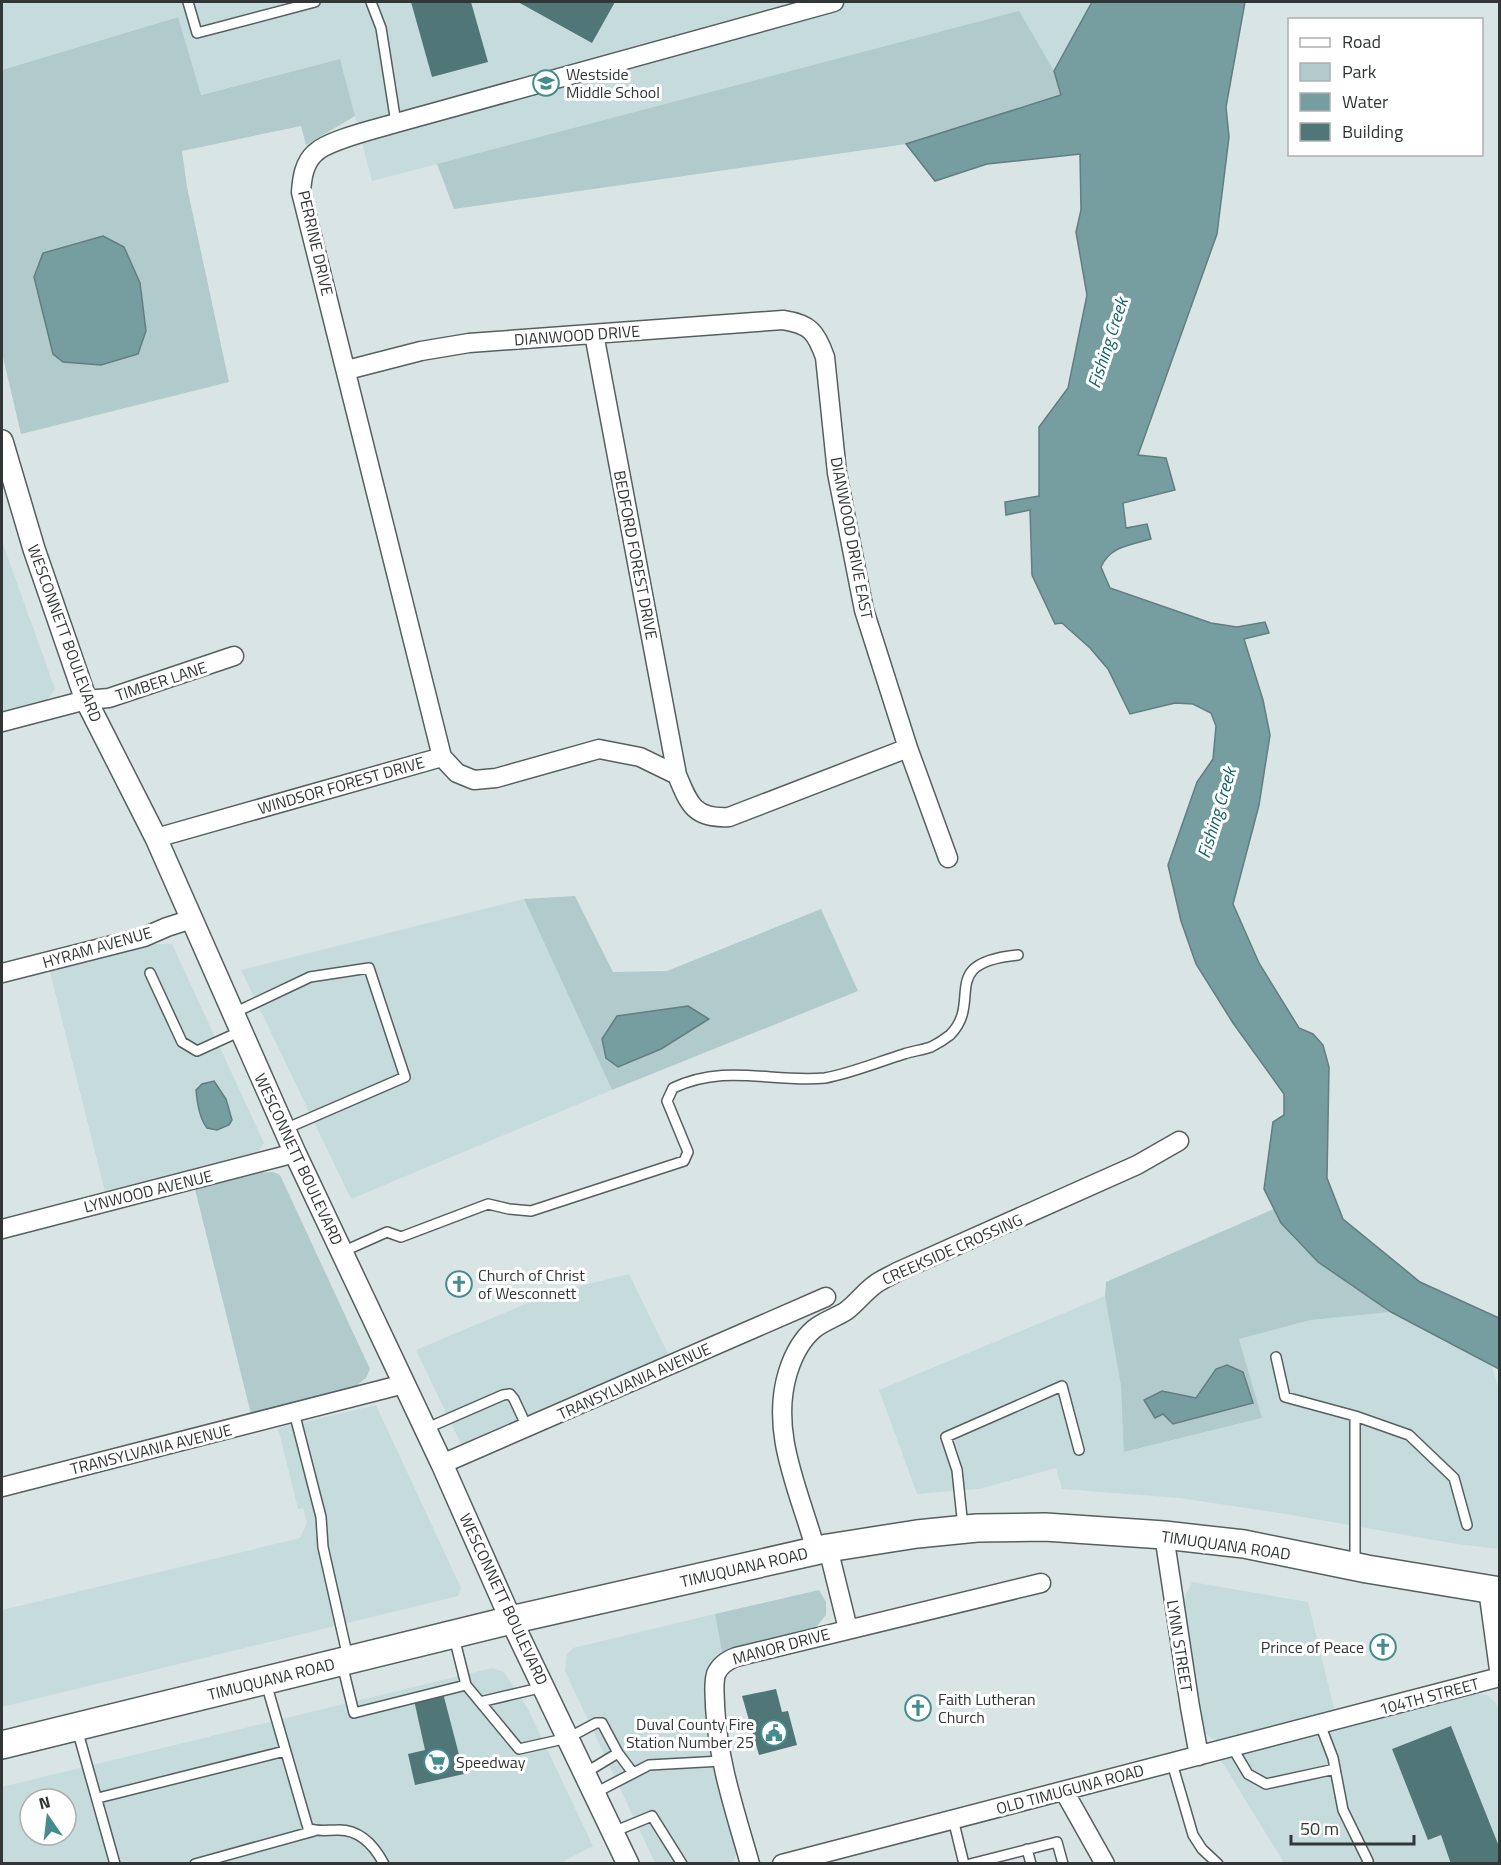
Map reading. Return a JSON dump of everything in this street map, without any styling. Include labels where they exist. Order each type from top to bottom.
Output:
[{"type":"main road","name":"TIMUQUANA ROAD","points":[[2,1745],[511,1620],[822,1549],[964,1529],[1045,1527],[1244,1544],[1494,1590]]},
{"type":"street","name":"PERRINE DRIVE","points":[[442,757],[301,192],[302,174],[314,153],[330,144],[396,123],[834,2]]},
{"type":"street","name":"DIANWOOD DRIVE","points":[[347,370],[421,351],[469,343],[783,320],[809,327]]},
{"type":"street","name":"DIANWOOD DRIVE EAST","points":[[809,327],[819,340],[825,357],[837,473],[864,610],[908,748],[948,858]]},
{"type":"street","name":"BEDFORD FOREST DRIVE","points":[[594,334],[677,775]]},
{"type":"street","name":"WESCONNETT BOULEVARD","points":[[2,441],[34,549],[86,700],[156,838],[295,1153],[442,1464],[511,1620],[628,1863]]},
{"type":"street","name":"TIMBER LANE","points":[[2,722],[86,700],[109,698],[234,656]]},
{"type":"street","points":[[677,775],[689,804],[716,818],[729,817],[908,748]]},
{"type":"street","name":"WINDSOR FOREST DRIVE","points":[[156,838],[442,757],[458,773],[474,780],[496,778],[599,749],[640,757],[677,775]]},
{"type":"street","name":"HYRAM AVENUE","points":[[2,973],[144,937],[192,919]]},
{"type":"street","name":"CREEKSIDE CROSSING","points":[[848,1629],[783,1440],[781,1412],[783,1387],[792,1360],[804,1339],[823,1322],[844,1312],[875,1284],[897,1272],[1137,1165],[1179,1141]]},
{"type":"street","name":"LYNWOOD AVENUE","points":[[2,1229],[295,1153]]},
{"type":"street","name":"TRANSYLVANIA AVENUE","points":[[442,1464],[826,1297]]},
{"type":"street","name":"TRANSYLVANIA AVENUE","points":[[2,1487],[404,1384]]},
{"type":"street","name":"LYNN STREET","points":[[1164,1536],[1199,1756]]},
{"type":"street","name":"MANOR DRIVE","points":[[750,1863],[717,1739],[714,1685],[717,1672],[725,1661],[1041,1583]]},
{"type":"street","points":[[1494,1590],[1500,1677]]},
{"type":"street","name":"104TH STREET","points":[[1358,1714],[1500,1677]]},
{"type":"street","name":"OLD TIMUGUNA ROAD","points":[[782,1863],[812,1860],[953,1820],[1358,1714]]},
{"type":"street","points":[[1064,1791],[1105,1863]]},
{"type":"lane","points":[[188,2],[197,33],[315,2]]},
{"type":"lane","points":[[371,2],[381,28],[396,123]]},
{"type":"lane","points":[[342,1252],[387,1232],[401,1237],[488,1204],[531,1211],[684,1161],[688,1152],[667,1101],[673,1088],[690,1080],[719,1075],[825,1078],[931,1047],[949,1036],[958,1024],[966,983],[971,970],[985,962],[1018,955]]},
{"type":"lane","points":[[150,973],[182,1042],[197,1051],[237,1022],[310,977],[369,968],[405,1077],[285,1130]]},
{"type":"lane","points":[[1276,1357],[1285,1397],[1355,1416],[1410,1436],[1454,1478],[1467,1525]]},
{"type":"lane","points":[[964,1529],[957,1470],[946,1437],[1062,1386],[1079,1450]]},
{"type":"lane","points":[[425,1429],[510,1394],[527,1427]]},
{"type":"lane","points":[[294,1412],[321,1517],[324,1547],[354,1713],[466,1685]]},
{"type":"lane","points":[[1355,1416],[1355,1566]]},
{"type":"lane","points":[[453,1634],[466,1685],[519,1749],[568,1738],[596,1723],[602,1723],[618,1753],[633,1773]]},
{"type":"lane","points":[[266,1680],[305,1821],[308,1828],[314,1831]]},
{"type":"lane","points":[[480,1702],[544,1688]]},
{"type":"lane","points":[[1320,1724],[1333,1758],[1343,1810],[1367,1863]]},
{"type":"lane","points":[[77,1727],[115,1863]]},
{"type":"lane","points":[[1232,1747],[1248,1774],[1266,1784],[1335,1769]]},
{"type":"lane","points":[[98,1798],[285,1751]]},
{"type":"lane","points":[[585,1773],[618,1753]]},
{"type":"lane","points":[[595,1793],[649,1766],[722,1761]]},
{"type":"lane","points":[[1172,1763],[1193,1835],[1202,1849],[1218,1863]]},
{"type":"lane","points":[[613,1832],[652,1816],[682,1863]]},
{"type":"lane","points":[[953,1820],[964,1863]]},
{"type":"lane","points":[[195,1863],[314,1831],[343,1829],[363,1836],[377,1849],[384,1863]]},
{"type":"lane","points":[[970,1863],[1003,1860],[1027,1849],[1057,1842],[1063,1863]]},
{"type":"lane","points":[[1027,1849],[1031,1863]]},
{"type":"shaded area","name":"Westside Middle School","points":[[2,2],[1092,2],[1054,71],[1018,12],[372,181],[340,59],[200,95],[177,17],[2,70]]},
{"type":"shaded area","points":[[2,541],[55,689],[47,700],[32,708],[2,716]]},
{"type":"shaded area","points":[[524,899],[612,1090],[351,1199],[241,970]]},
{"type":"shaded area","points":[[153,944],[172,944],[264,1143],[256,1154],[106,1196],[49,968]]},
{"type":"shaded area","points":[[629,1274],[670,1358],[462,1446],[416,1350],[552,1293]]},
{"type":"shaded area","points":[[1105,1296],[1121,1386],[1125,1452],[1262,1418],[1239,1339],[1311,1320],[1391,1312],[1491,1364],[1500,1393],[1499,1549],[1180,1498],[1062,1489],[1056,1468],[979,1489],[917,1494],[879,1390]]},
{"type":"shaded area","points":[[376,1405],[461,1588],[458,1596],[2,1707],[2,1610],[300,1538],[307,1522],[303,1508],[298,1509],[278,1428]]},
{"type":"shaded area","points":[[1192,1582],[1308,1602],[1335,1712],[1222,1741],[1213,1739],[1200,1729],[1181,1604]]},
{"type":"shaded area","points":[[715,1614],[722,1652],[704,1672],[706,1730],[715,1775],[738,1852],[732,1863],[728,1864],[655,1863],[565,1671],[567,1654],[573,1648]]},
{"type":"shaded area","points":[[492,1668],[504,1672],[528,1709],[593,1846],[558,1864],[2,1863],[2,1787]]},
{"type":"shaded area","points":[[1473,1693],[1487,1695],[1495,1702],[1499,1711],[1499,1863],[1284,1863],[1221,1760]]},
{"type":"green space","points":[[1019,11],[1054,71],[1061,95],[906,144],[454,209],[437,164]]},
{"type":"green space","points":[[178,17],[201,95],[340,59],[355,116],[306,145],[301,126],[182,151],[187,187],[229,382],[21,434],[2,353],[2,70]]},
{"type":"green space","points":[[575,896],[613,972],[667,971],[821,909],[858,991],[612,1090],[524,899]]},
{"type":"green space","points":[[273,1172],[280,1175],[370,1369],[366,1378],[355,1387],[251,1414],[195,1189],[258,1173]]},
{"type":"green space","points":[[1274,1209],[1284,1226],[1311,1255],[1326,1268],[1391,1312],[1311,1320],[1239,1339],[1262,1418],[1124,1452],[1121,1386],[1105,1296],[1106,1282]],"holes":[[[1216,1369],[1243,1372],[1252,1403],[1174,1424],[1163,1414],[1162,1391],[1196,1398]]]},
{"type":"green space","points":[[819,1590],[826,1602],[826,1615],[816,1627],[722,1652],[715,1614]]},
{"type":"water","name":"Fishing Creek","points":[[1092,2],[1245,2],[1226,107],[1229,137],[1217,234],[1138,455],[1166,458],[1175,490],[1123,503],[1126,528],[1147,524],[1151,539],[1116,550],[1101,567],[1110,588],[1211,623],[1237,627],[1265,622],[1269,633],[1244,639],[1263,700],[1270,735],[1259,805],[1233,904],[1259,963],[1299,1028],[1313,1034],[1323,1045],[1329,1067],[1327,1178],[1343,1219],[1420,1282],[1499,1318],[1499,1369],[1391,1312],[1318,1262],[1281,1223],[1264,1189],[1273,1122],[1284,1115],[1284,1094],[1233,1023],[1196,964],[1181,921],[1168,865],[1197,782],[1213,759],[1216,726],[1211,713],[1193,704],[1175,703],[1130,714],[1108,669],[1090,648],[1062,623],[1055,624],[1032,575],[1030,510],[1006,515],[1005,502],[1039,496],[1039,427],[1068,388],[1087,295],[1076,232],[1081,210],[1080,154],[987,164],[935,181],[906,144],[1061,95],[1054,71]]},
{"type":"water","points":[[103,236],[124,247],[140,283],[146,331],[138,354],[101,365],[63,362],[53,354],[34,277],[43,253]]},
{"type":"water","points":[[688,1006],[709,1019],[661,1049],[618,1067],[606,1058],[602,1039],[617,1016]]},
{"type":"water","points":[[214,1081],[226,1099],[232,1120],[229,1125],[217,1130],[207,1128],[204,1124],[196,1090],[202,1084]]},
{"type":"water","points":[[1227,1365],[1243,1372],[1253,1403],[1173,1424],[1163,1414],[1155,1418],[1144,1400],[1162,1391],[1196,1398],[1216,1369]]},
{"type":"building","points":[[411,2],[471,2],[488,62],[432,77]]},
{"type":"building","points":[[518,2],[615,2],[592,43]]},
{"type":"building","name":"Duval County Fire Station Number 25","points":[[776,1689],[782,1712],[788,1711],[797,1745],[759,1755],[742,1696]]},
{"type":"building","points":[[443,1693],[464,1774],[415,1785],[408,1754],[425,1750],[414,1700]]},
{"type":"building","points":[[1451,1726],[1500,1849],[1500,1864],[1451,1864],[1441,1835],[1428,1840],[1392,1749]]},
{"type":"place","name":"Westside Middle School","points":[[546,83]]},
{"type":"place","name":"Church of Christ of Wesconnett","points":[[459,1284]]},
{"type":"place","name":"Prince of Peace","points":[[1383,1647]]},
{"type":"place","name":"Faith Lutheran Church","points":[[918,1708]]},
{"type":"place","name":"Duval County Fire Station Number 25","points":[[774,1733]]},
{"type":"place","name":"Speedway","points":[[437,1762]]}]
